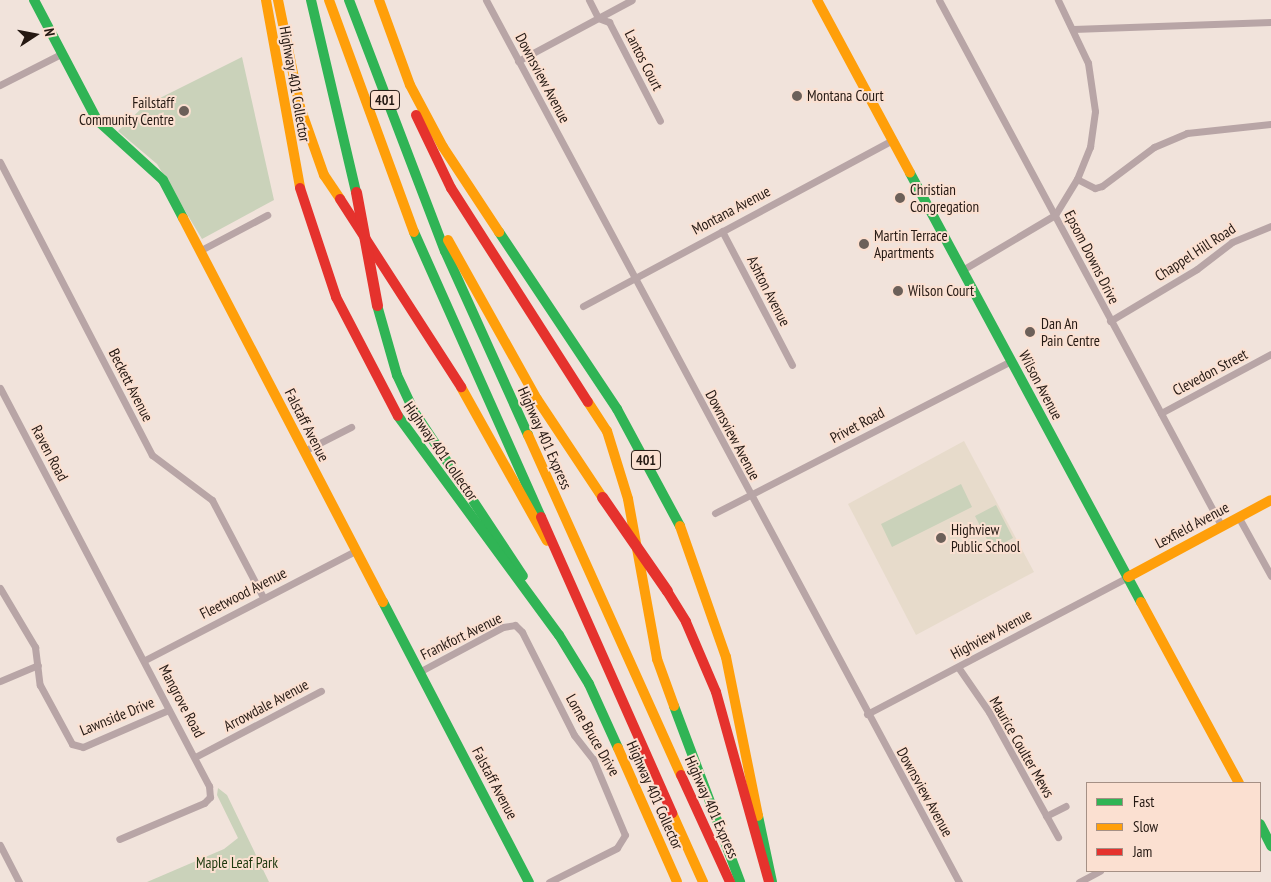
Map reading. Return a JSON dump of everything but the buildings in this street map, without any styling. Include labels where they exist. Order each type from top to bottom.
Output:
[{"type":"main road","name":"Falstaff Avenue","points":[[34,0],[61,54],[98,120],[162,180],[529,882]]},
{"type":"main road","name":"Highway 401 Collector","points":[[266,0],[302,202],[339,305],[396,414],[448,490],[559,635],[589,684],[677,882]]},
{"type":"main road","points":[[278,0],[300,107],[324,175],[456,378],[533,522],[561,561]]},
{"type":"main road","points":[[311,0],[356,192],[378,305],[397,375],[414,410],[559,635]]},
{"type":"main road","name":"401","points":[[329,0],[410,223],[703,882]]},
{"type":"main road","name":"Highway 401 Express","points":[[349,0],[424,199],[730,882]]},
{"type":"main road","name":"401","points":[[379,0],[410,85],[479,204],[617,409],[680,524],[726,657],[770,882]]},
{"type":"main road","name":"Wilson Avenue","points":[[817,0],[964,269],[1237,782]]},
{"type":"main road","points":[[410,85],[414,108],[451,188],[607,431],[628,499],[657,659],[740,882]]},
{"type":"main road","points":[[424,199],[537,399],[686,622],[716,692],[770,882]]},
{"type":"main road","name":"Lexfield Avenue","points":[[1128,577],[1220,525],[1238,518],[1271,500]]},
{"type":"main road","points":[[1261,826],[1271,846]]},
{"type":"street","name":"Downsview Avenue","points":[[486,0],[750,497],[959,882]]},
{"type":"street","name":"Lantos Court","points":[[588,0],[598,18],[609,22],[660,121]]},
{"type":"street","points":[[518,61],[632,0]]},
{"type":"street","name":"Epsom Downs Drive","points":[[939,0],[1220,525]]},
{"type":"street","points":[[964,269],[1055,215],[1077,179],[1090,147],[1095,111],[1088,63],[1058,0]]},
{"type":"street","points":[[1073,29],[1271,22]]},
{"type":"street","points":[[0,84],[61,54]]},
{"type":"street","points":[[1077,179],[1095,188],[1102,186],[1154,147],[1187,133],[1271,124]]},
{"type":"street","name":"Montana Avenue","points":[[583,306],[893,140]]},
{"type":"street","name":"Beckett Avenue","points":[[0,162],[152,456],[212,500],[263,597]]},
{"type":"street","points":[[200,250],[267,215]]},
{"type":"street","name":"Chappel Hill Road","points":[[1110,321],[1197,270],[1232,242],[1271,226]]},
{"type":"street","name":"Ashton Avenue","points":[[722,231],[792,364]]},
{"type":"street","name":"Clevedon Street","points":[[1161,413],[1271,354]]},
{"type":"street","name":"Privet Road","points":[[715,513],[750,497],[1011,360]]},
{"type":"street","name":"Raven Road","points":[[0,388],[76,531]]},
{"type":"street","points":[[304,451],[351,427]]},
{"type":"street","points":[[1238,518],[1271,576]]},
{"type":"street","name":"Mangrove Road","points":[[76,531],[145,660],[168,710],[197,756],[210,797],[119,839]]},
{"type":"street","name":"Fleetwood Avenue","points":[[145,660],[263,597],[355,551]]},
{"type":"street","name":"Highview Avenue","points":[[867,714],[1128,577]]},
{"type":"street","name":"Lawnside Drive","points":[[0,588],[35,647],[46,698],[68,739],[77,747],[168,710]]},
{"type":"street","name":"Frankfort Avenue","points":[[419,672],[515,625]]},
{"type":"street","name":"Lorne Bruce Drive","points":[[515,625],[574,735],[593,759],[625,835],[617,848],[549,882]]},
{"type":"street","points":[[0,681],[38,665]]},
{"type":"street","name":"Maurice Coulter Mews","points":[[958,667],[989,712],[1058,837]]},
{"type":"street","name":"Arrowdale Avenue","points":[[197,756],[321,691]]},
{"type":"street","name":"Maurice Coulter Mews","points":[[1046,816],[1066,806]]},
{"type":"street","points":[[0,845],[19,882]]},
{"type":"street","points":[[1079,882],[1098,872]]},
{"type":"shaded area","name":"Highview Public School","points":[[964,441],[1034,572],[916,635],[848,504]]},
{"type":"green space","points":[[242,57],[274,200],[202,239],[157,164],[118,131],[144,106]]},
{"type":"green space","points":[[961,484],[972,507],[892,547],[881,524]]},
{"type":"green space","points":[[996,505],[1013,538],[992,549],[975,516]]},
{"type":"green space","name":"Maple Leaf Park","points":[[218,788],[227,795],[269,882],[147,882],[224,849],[238,838],[217,795]]},
{"type":"traffic: fast","points":[[34,0],[97,120],[163,180],[183,218]]},
{"type":"traffic: fast","points":[[311,0],[356,192]]},
{"type":"traffic: fast","points":[[349,0],[445,251],[528,435]]},
{"type":"traffic: fast","points":[[910,173],[1141,602]]},
{"type":"traffic: fast","points":[[414,232],[541,517]]},
{"type":"traffic: fast","points":[[499,232],[617,409],[680,526]]},
{"type":"traffic: fast","points":[[377,305],[397,375],[413,410],[523,576]]},
{"type":"traffic: fast","points":[[398,416],[559,635],[589,684],[618,748]]},
{"type":"traffic: fast","points":[[383,602],[529,882]]},
{"type":"traffic: fast","points":[[674,706],[740,882]]},
{"type":"traffic: fast","points":[[758,816],[772,882]]},
{"type":"traffic: fast","points":[[1261,826],[1271,846]]},
{"type":"traffic: slow","points":[[266,0],[300,188]]},
{"type":"traffic: slow","points":[[278,0],[300,107],[324,175],[340,199]]},
{"type":"traffic: slow","points":[[329,0],[414,232]]},
{"type":"traffic: slow","points":[[379,0],[410,85],[443,147],[499,232]]},
{"type":"traffic: slow","points":[[817,0],[910,173]]},
{"type":"traffic: slow","points":[[183,218],[383,602]]},
{"type":"traffic: slow","points":[[448,240],[537,399],[602,497]]},
{"type":"traffic: slow","points":[[461,387],[547,541]]},
{"type":"traffic: slow","points":[[588,402],[607,431],[628,499],[657,659],[674,706]]},
{"type":"traffic: slow","points":[[528,435],[681,775]]},
{"type":"traffic: slow","points":[[1128,577],[1271,500]]},
{"type":"traffic: slow","points":[[680,526],[726,657],[758,816]]},
{"type":"traffic: slow","points":[[1141,602],[1238,782]]},
{"type":"traffic: slow","points":[[618,748],[677,882]]},
{"type":"traffic: slow","points":[[672,813],[703,882]]},
{"type":"traffic: jam","points":[[416,115],[451,188],[588,402]]},
{"type":"traffic: jam","points":[[300,188],[336,297],[398,416]]},
{"type":"traffic: jam","points":[[356,192],[377,305]]},
{"type":"traffic: jam","points":[[340,199],[461,387]]},
{"type":"traffic: jam","points":[[602,497],[667,591]]},
{"type":"traffic: jam","points":[[541,517],[672,813]]},
{"type":"traffic: jam","points":[[667,591],[686,622],[716,692],[769,882]]},
{"type":"traffic: jam","points":[[681,775],[730,882]]},
{"type":"place","name":"Montana Court","points":[[797,96]]},
{"type":"place","name":"Failstaff Community Centre","points":[[184,111]]},
{"type":"place","name":"Christian Congregation","points":[[900,198]]},
{"type":"place","name":"Martin Terrace Apartments","points":[[864,244]]},
{"type":"place","name":"Wilson Court","points":[[898,291]]},
{"type":"place","name":"Dan An Pain Centre","points":[[1030,332]]},
{"type":"place","name":"Highview Public School","points":[[941,538]]}]
